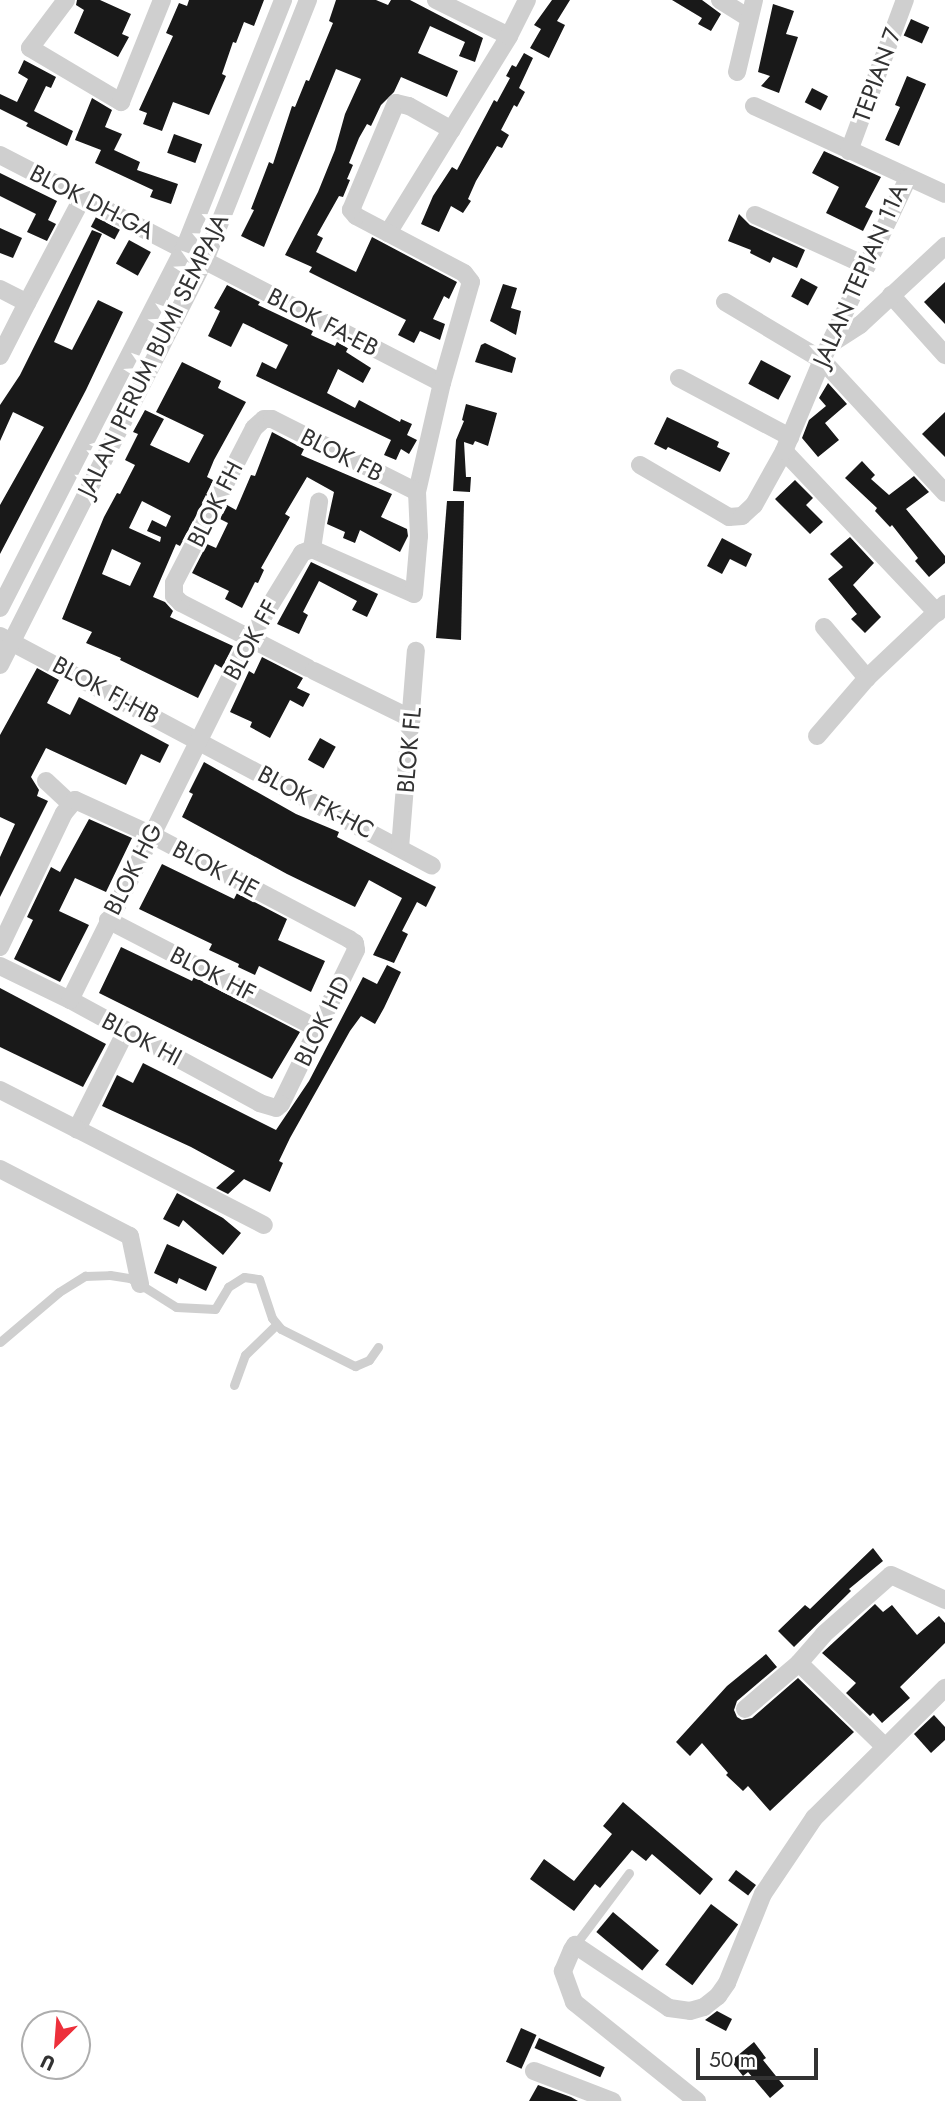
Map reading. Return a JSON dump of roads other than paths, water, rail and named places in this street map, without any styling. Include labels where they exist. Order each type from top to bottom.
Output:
[{"type":"street","points":[[66,0],[30,48],[121,102],[162,0]]},
{"type":"street","name":"JALAN PERUM BUMI SEMPAJA","points":[[0,608],[184,249],[283,0]]},
{"type":"street","name":"JALAN PERUM BUMI SEMPAJA","points":[[0,664],[6,639],[205,260],[308,0]]},
{"type":"street","points":[[436,0],[509,36]]},
{"type":"street","points":[[388,233],[509,36],[527,0]]},
{"type":"street","points":[[720,0],[749,18]]},
{"type":"street","points":[[737,72],[754,0]]},
{"type":"street","name":"TEPIAN 7","points":[[849,151],[905,0]]},
{"type":"street","points":[[319,502],[312,549],[414,594],[419,536],[417,492],[442,383],[471,282],[464,273],[356,216],[351,209],[396,103],[409,106],[452,130]]},
{"type":"street","name":"JALAN TEPIAN 11A","points":[[639,465],[729,517],[742,516],[765,490],[908,178],[754,106]]},
{"type":"street","name":"BLOK DH-GA","points":[[0,155],[205,260]]},
{"type":"street","points":[[908,178],[945,194]]},
{"type":"street","points":[[0,356],[83,197]]},
{"type":"street","points":[[755,215],[867,266]]},
{"type":"street","points":[[826,352],[945,246]]},
{"type":"street","name":"BLOK FA-EB","points":[[205,260],[442,383]]},
{"type":"street","points":[[0,289],[27,303]]},
{"type":"street","points":[[891,295],[945,355]]},
{"type":"street","points":[[725,302],[826,352],[945,493]]},
{"type":"street","points":[[679,378],[787,444],[941,608],[867,678],[817,736]]},
{"type":"street","name":"BLOK FB","points":[[267,419],[417,492]]},
{"type":"street","name":"BLOK FH","points":[[250,638],[180,603],[174,596],[174,583],[248,440],[260,422],[267,419]]},
{"type":"street","name":"BLOK FF","points":[[199,740],[250,638],[302,554],[312,549]]},
{"type":"street","points":[[824,627],[867,678]]},
{"type":"street","points":[[250,638],[412,719]]},
{"type":"street","name":"BLOK FJ-HB","points":[[6,639],[199,740]]},
{"type":"street","name":"BLOK FL","points":[[400,848],[416,652]]},
{"type":"street","name":"BLOK HG","points":[[70,1000],[150,834],[199,740]]},
{"type":"street","name":"BLOK FK-HC","points":[[199,740],[432,866]]},
{"type":"street","name":"BLOK HE","points":[[46,781],[76,802],[150,834],[349,939]]},
{"type":"street","points":[[0,947],[76,802]]},
{"type":"street","name":"BLOK HF","points":[[108,920],[318,1028]]},
{"type":"street","name":"BLOK HD","points":[[281,1104],[356,950],[355,943],[349,939]]},
{"type":"street","name":"BLOK HI","points":[[1,967],[70,1000],[260,1103],[276,1108],[281,1104]]},
{"type":"street","points":[[77,1129],[126,1031]]},
{"type":"street","points":[[0,1090],[264,1225]]},
{"type":"street","points":[[0,1169],[130,1236],[140,1284]]},
{"type":"street","points":[[746,1709],[799,1663],[824,1634],[891,1575],[945,1600]]},
{"type":"street","points":[[799,1663],[885,1747]]},
{"type":"street","points":[[697,2101],[574,2002],[563,1971],[575,1945],[669,2008],[690,2011],[704,2007],[718,1996],[727,1983],[763,1894],[801,1836],[837,1793],[945,1688]]},
{"type":"street","points":[[534,2071],[612,2101]]},
{"type":"lane","points":[[0,1342],[59,1292],[85,1276],[110,1275],[130,1278],[176,1307],[215,1308],[228,1287],[244,1277],[259,1279],[276,1325],[355,1366],[369,1360],[378,1347]]},
{"type":"lane","points":[[234,1385],[245,1355],[276,1325]]},
{"type":"lane","points":[[575,1945],[629,1873]]}]
